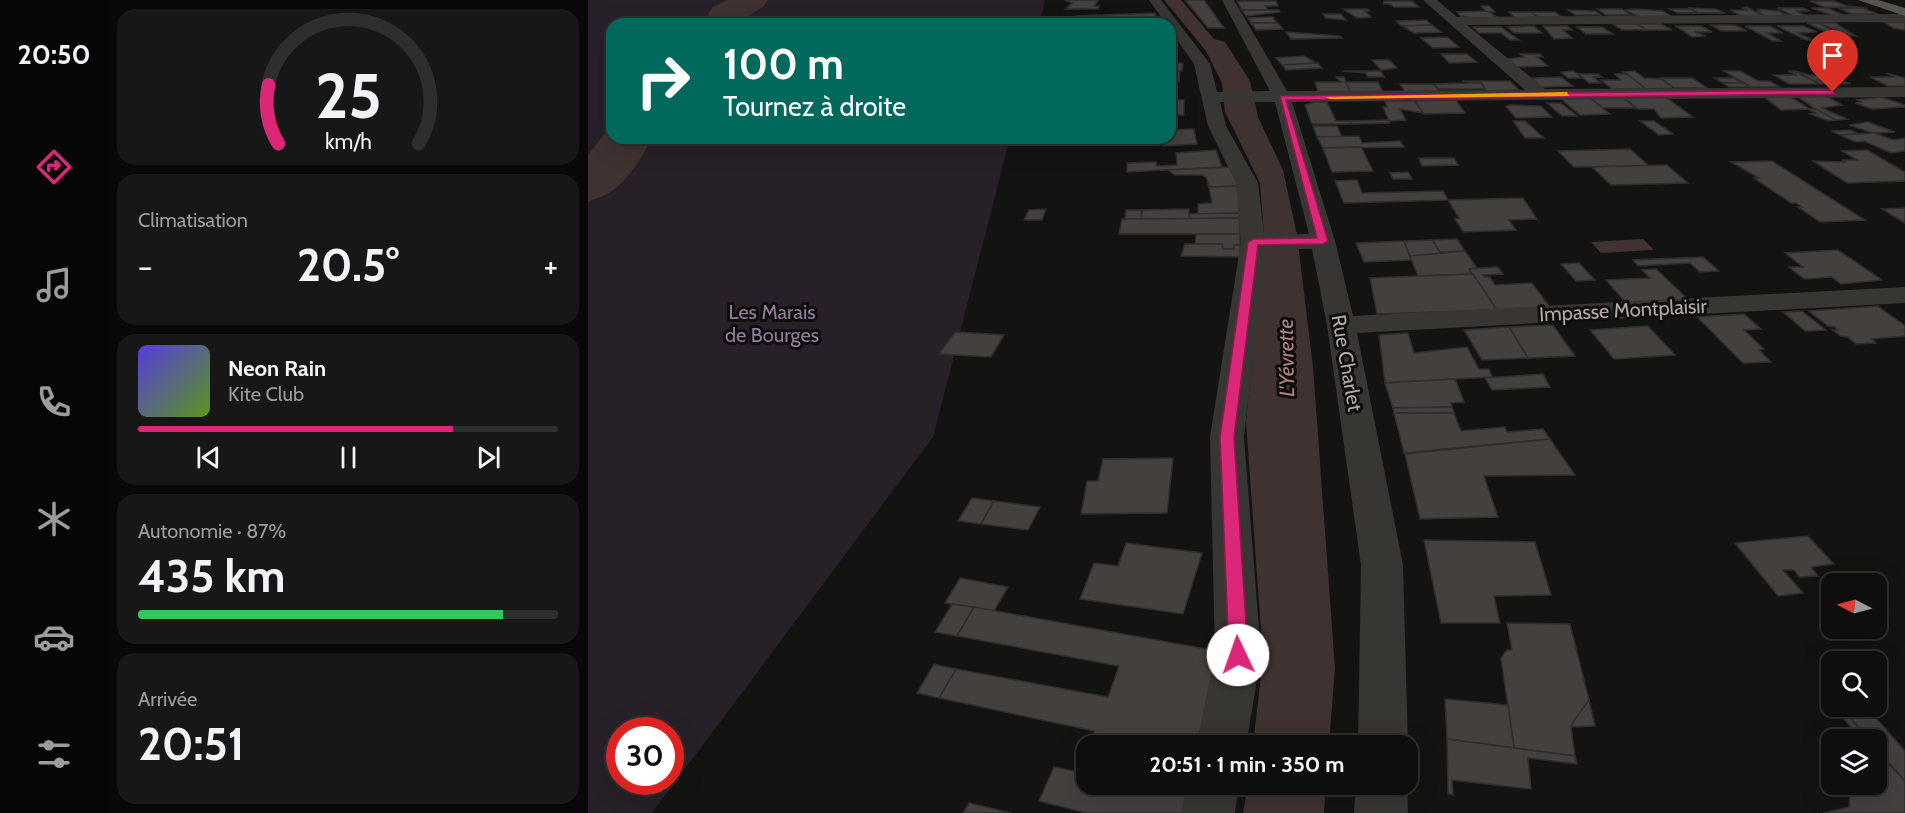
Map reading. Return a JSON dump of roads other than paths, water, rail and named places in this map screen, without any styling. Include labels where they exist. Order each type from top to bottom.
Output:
[{"type":"main road","points":[[1864,0],[1905,12]]},
{"type":"street","points":[[1155,0],[1168,18]]},
{"type":"street","name":"Rue Charlet","points":[[1228,0],[1271,97],[1341,325],[1382,565],[1383,735]]},
{"type":"street","points":[[1429,0],[1540,94]]},
{"type":"street","points":[[1455,21],[1905,18]]},
{"type":"street","points":[[1176,29],[1202,64],[1215,97],[1217,126],[1247,183],[1257,242],[1227,437],[1238,655],[1223,735]]},
{"type":"street","points":[[1215,97],[1904,92]]},
{"type":"street","points":[[1257,242],[1316,242]]},
{"type":"street","name":"Impasse Montplaisir","points":[[1341,325],[1905,296]]},
{"type":"street","points":[[1208,813],[1211,795]]},
{"type":"street","points":[[1381,813],[1382,795]]},
{"type":"water","name":"L'Yévrette","points":[[1164,0],[1181,0],[1214,39],[1225,42],[1250,81],[1258,117],[1283,170],[1297,235],[1313,367],[1335,668],[1330,735],[1254,735],[1263,658],[1246,422],[1264,235],[1260,183],[1225,112],[1222,83],[1206,51]]},
{"type":"water","points":[[626,144],[638,144],[629,160],[588,194],[588,182],[613,162]]},
{"type":"water","points":[[1643,239],[1654,250],[1601,253],[1591,242]]},
{"type":"water","points":[[1246,795],[1325,795],[1324,813],[1243,813]]},
{"type":"waterway","points":[[727,18],[725,14],[752,0]]},
{"type":"waterway","points":[[588,184],[603,172],[624,144]]},
{"type":"park label","name":"Les Marais de Bourges","points":[[772,324]]}]
